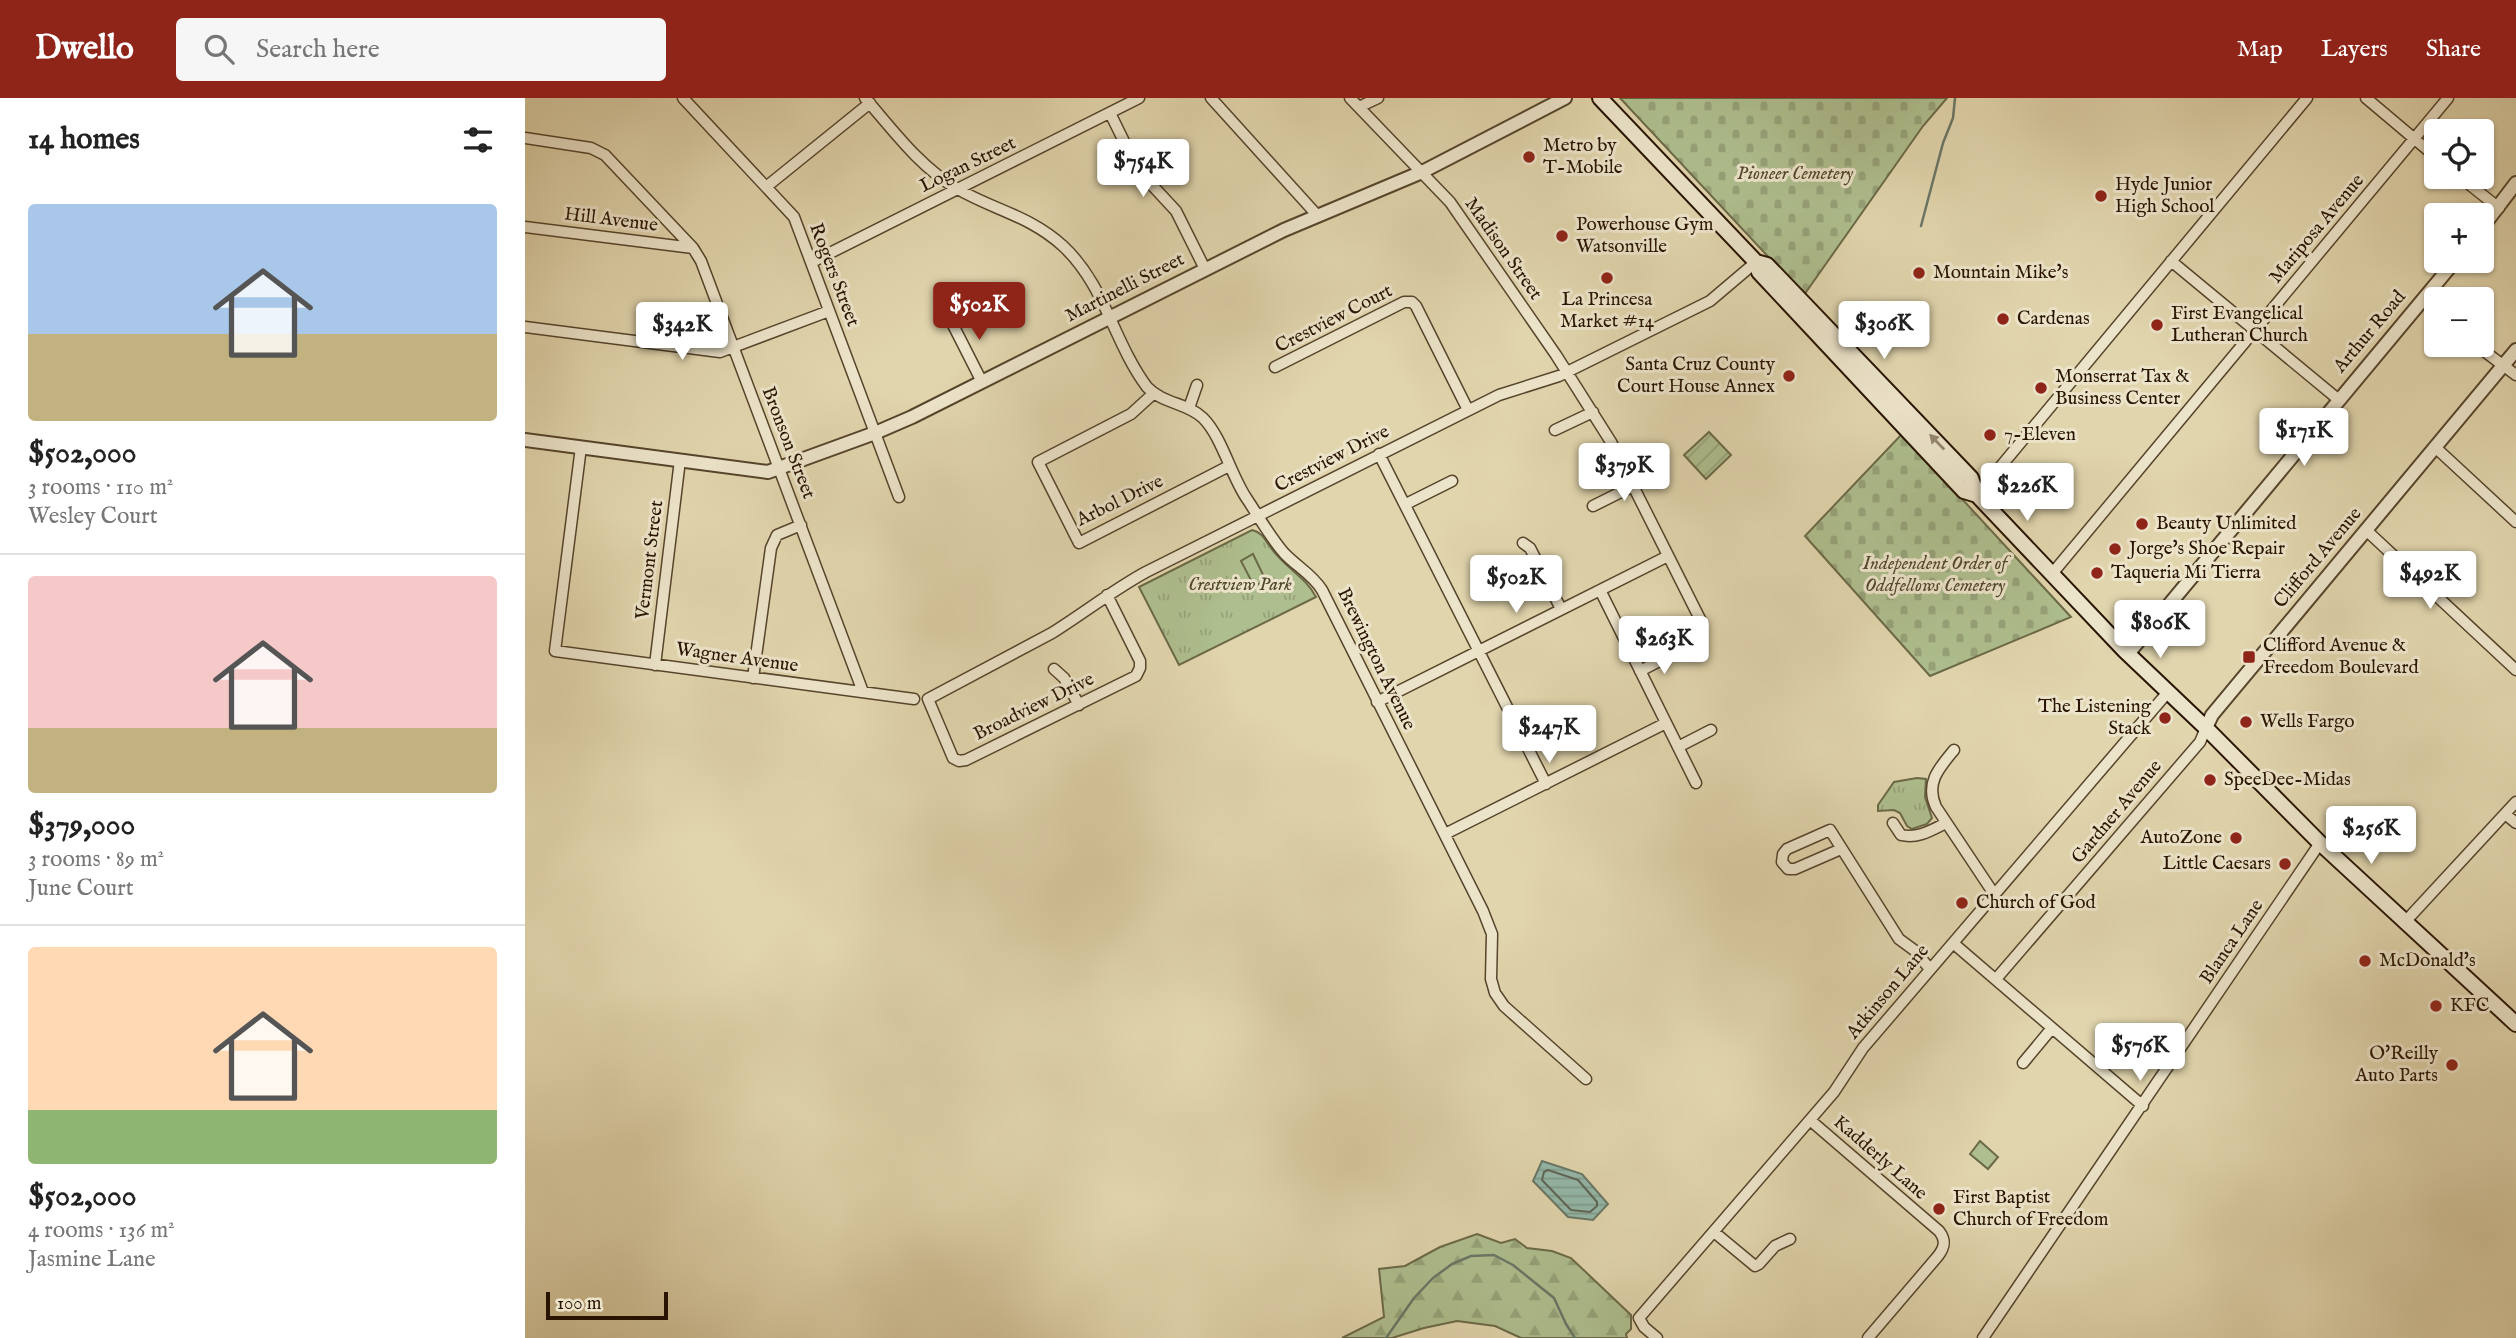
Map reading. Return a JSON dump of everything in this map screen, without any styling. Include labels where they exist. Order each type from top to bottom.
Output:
[{"type":"main road","points":[[1601,98],[1756,262],[1767,265],[1971,478],[1977,495],[2128,654],[2320,843],[2516,1024]]},
{"type":"street","name":"Rogers Street","points":[[684,98],[794,217],[899,498]]},
{"type":"street","name":"Logan Street","points":[[812,262],[1139,98]]},
{"type":"street","points":[[1211,98],[1317,215]]},
{"type":"street","name":"Madison Street","points":[[1350,98],[1457,212],[1567,372],[1611,442],[1702,623]]},
{"type":"street","points":[[1359,107],[1378,98]]},
{"type":"street","name":"Martinelli Street","points":[[525,440],[768,472],[875,433],[1317,215],[1422,172],[1565,98]]},
{"type":"street","points":[[1977,495],[2307,98]]},
{"type":"street","points":[[2365,98],[2424,147]]},
{"type":"street","name":"Mariposa Avenue","points":[[2051,575],[2448,98]]},
{"type":"street","points":[[766,187],[868,101],[927,167],[958,189],[1019,216],[1053,238],[1087,274],[1139,374],[1154,393]]},
{"type":"street","points":[[1110,113],[1138,170],[1176,211],[1205,269]]},
{"type":"street","name":"Bronson Street","points":[[525,138],[582,146],[601,152],[693,248],[704,267],[863,692]]},
{"type":"street","points":[[2494,213],[2516,183]]},
{"type":"street","points":[[2475,189],[2498,208]]},
{"type":"street","name":"Hill Avenue","points":[[525,227],[693,248]]},
{"type":"street","points":[[2171,261],[2339,400]]},
{"type":"street","name":"Crestview Drive","points":[[929,699],[1045,637],[1146,572],[1499,394],[1567,372],[1710,301],[1756,262]]},
{"type":"street","name":"Arthur Road","points":[[2128,654],[2445,273]]},
{"type":"street","name":"Crestview Court","points":[[1275,368],[1404,302],[1412,302],[1468,410]]},
{"type":"street","points":[[525,327],[720,352],[829,311]]},
{"type":"street","points":[[948,315],[982,382]]},
{"type":"street","name":"Clifford Avenue","points":[[2206,728],[2212,715],[2516,349]]},
{"type":"street","points":[[2492,357],[2516,375]]},
{"type":"street","points":[[1189,408],[1197,386]]},
{"type":"street","name":"Brewington Avenue","points":[[1154,393],[1189,408],[1209,424],[1229,467],[1258,516],[1285,554],[1313,577],[1322,590],[1475,892],[1492,934],[1491,978],[1495,993],[1504,1006],[1586,1079]]},
{"type":"street","name":"Arbol Drive","points":[[1154,393],[1131,414],[1038,461],[1079,543],[1229,467]]},
{"type":"street","points":[[1555,430],[1593,412]]},
{"type":"street","name":"Wagner Avenue","points":[[581,447],[555,651],[914,699]]},
{"type":"street","points":[[2435,447],[2516,522]]},
{"type":"street","points":[[1379,454],[1546,784]]},
{"type":"street","name":"Vermont Street","points":[[655,665],[680,460]]},
{"type":"street","points":[[1406,504],[1452,481]]},
{"type":"street","points":[[1593,506],[1633,486]]},
{"type":"street","points":[[753,678],[771,548],[777,535],[800,525]]},
{"type":"street","points":[[2366,530],[2516,670]]},
{"type":"street","points":[[1523,543],[1530,548],[1561,609]]},
{"type":"street","points":[[1377,702],[1668,556]]},
{"type":"street","points":[[1600,590],[1696,783]]},
{"type":"street","name":"Broadview Drive","points":[[929,699],[954,763],[966,760],[1132,678],[1141,668],[1107,595]]},
{"type":"street","points":[[1640,671],[1673,654]]},
{"type":"street","points":[[1055,669],[1064,678],[1079,705]]},
{"type":"street","name":"Atkinson Lane","points":[[1657,1338],[1644,1327],[1639,1318],[1834,1092],[1863,1048],[2168,692]]},
{"type":"street","points":[[1445,834],[1666,723]]},
{"type":"street","name":"Gardner Avenue","points":[[1996,979],[2200,742],[2206,728]]},
{"type":"street","points":[[1678,747],[1711,730]]},
{"type":"street","points":[[1954,750],[1937,770],[1932,785],[1934,803],[1994,894]]},
{"type":"street","points":[[2405,923],[2516,802]]},
{"type":"street","points":[[2505,814],[2516,823]]},
{"type":"street","points":[[1893,822],[1901,835],[1909,837],[1921,835],[1947,823]]},
{"type":"street","points":[[1841,849],[1795,869],[1785,867],[1781,859],[1787,849],[1830,830],[1899,939],[1914,950],[1930,969]]},
{"type":"street","name":"Blanca Lane","points":[[1983,1338],[2320,843]]},
{"type":"street","points":[[1953,943],[2143,1106]]},
{"type":"street","points":[[2023,1063],[2052,1028]]},
{"type":"street","name":"Kadderly Lane","points":[[1809,1120],[1939,1231],[1944,1242],[1938,1256],[1868,1338]]},
{"type":"street","points":[[1714,1232],[1755,1266],[1777,1244],[1790,1240]]},
{"type":"green space","name":"Pioneer Cemetery","points":[[1620,98],[1947,98],[1923,126],[1804,295]]},
{"type":"green space","points":[[1709,432],[1731,455],[1706,479],[1684,455]]},
{"type":"green space","name":"Independent Order of Oddfellows Cemetery","points":[[1902,434],[2071,617],[1930,676],[1805,536]]},
{"type":"green space","name":"Crestview Park","points":[[1252,530],[1261,534],[1276,555],[1307,584],[1316,597],[1179,665],[1139,587]]},
{"type":"green space","points":[[1253,554],[1266,581],[1254,586],[1241,561]]},
{"type":"green space","points":[[1926,779],[1925,797],[1932,818],[1927,824],[1912,829],[1907,826],[1900,813],[1894,810],[1878,811],[1878,805],[1894,782]]},
{"type":"green space","points":[[1980,1141],[1998,1157],[1988,1169],[1970,1154]]},
{"type":"green space","points":[[1477,1234],[1501,1243],[1515,1239],[1527,1248],[1552,1251],[1571,1258],[1631,1315],[1631,1329],[1626,1334],[1627,1338],[1521,1338],[1495,1326],[1457,1321],[1392,1338],[1342,1338],[1384,1317],[1379,1269],[1405,1266],[1440,1247]]},
{"type":"water","points":[[1542,1161],[1582,1174],[1608,1204],[1593,1220],[1568,1217],[1533,1181]]},
{"type":"waterway","points":[[1921,226],[1943,143],[1953,118],[1955,98]]},
{"type":"waterway","points":[[1386,1338],[1414,1298],[1433,1278],[1452,1264],[1471,1256],[1494,1255],[1513,1265],[1554,1298],[1575,1338]]},
{"type":"place","name":"Metro by T-Mobile","points":[[1529,157]]},
{"type":"place","name":"Hyde Junior High School","points":[[2101,196]]},
{"type":"place","name":"Powerhouse Gym Watsonville","points":[[1562,236]]},
{"type":"place","name":"Mountain Mike's","points":[[1919,273]]},
{"type":"place","name":"La Princesa Market #14","points":[[1607,278]]},
{"type":"place","name":"Cardenas","points":[[2003,319]]},
{"type":"place","name":"First Evangelical Lutheran Church","points":[[2157,325]]},
{"type":"place","name":"Santa Cruz County Court House Annex","points":[[1789,376]]},
{"type":"place","name":"Monserrat Tax & Business Center","points":[[2041,388]]},
{"type":"place","name":"7-Eleven","points":[[1990,435]]},
{"type":"place","name":"Beauty Unlimited","points":[[2142,524]]},
{"type":"place","name":"Jorge's Shoe Repair","points":[[2115,549]]},
{"type":"place","name":"Taqueria Mi Tierra","points":[[2097,573]]},
{"type":"place","name":"Clifford Avenue & Freedom Boulevard","points":[[2249,657]]},
{"type":"place","name":"The Listening Stack","points":[[2165,718]]},
{"type":"place","name":"Wells Fargo","points":[[2246,722]]},
{"type":"place","name":"SpeeDee-Midas","points":[[2210,780]]},
{"type":"place","name":"AutoZone","points":[[2236,838]]},
{"type":"place","name":"Little Caesars","points":[[2285,864]]},
{"type":"place","name":"Church of God","points":[[1962,903]]},
{"type":"place","name":"McDonald's","points":[[2365,961]]},
{"type":"place","name":"KFC","points":[[2436,1006]]},
{"type":"place","name":"O'Reilly Auto Parts","points":[[2452,1065]]},
{"type":"place","name":"First Baptist Church of Freedom","points":[[1939,1209]]}]
